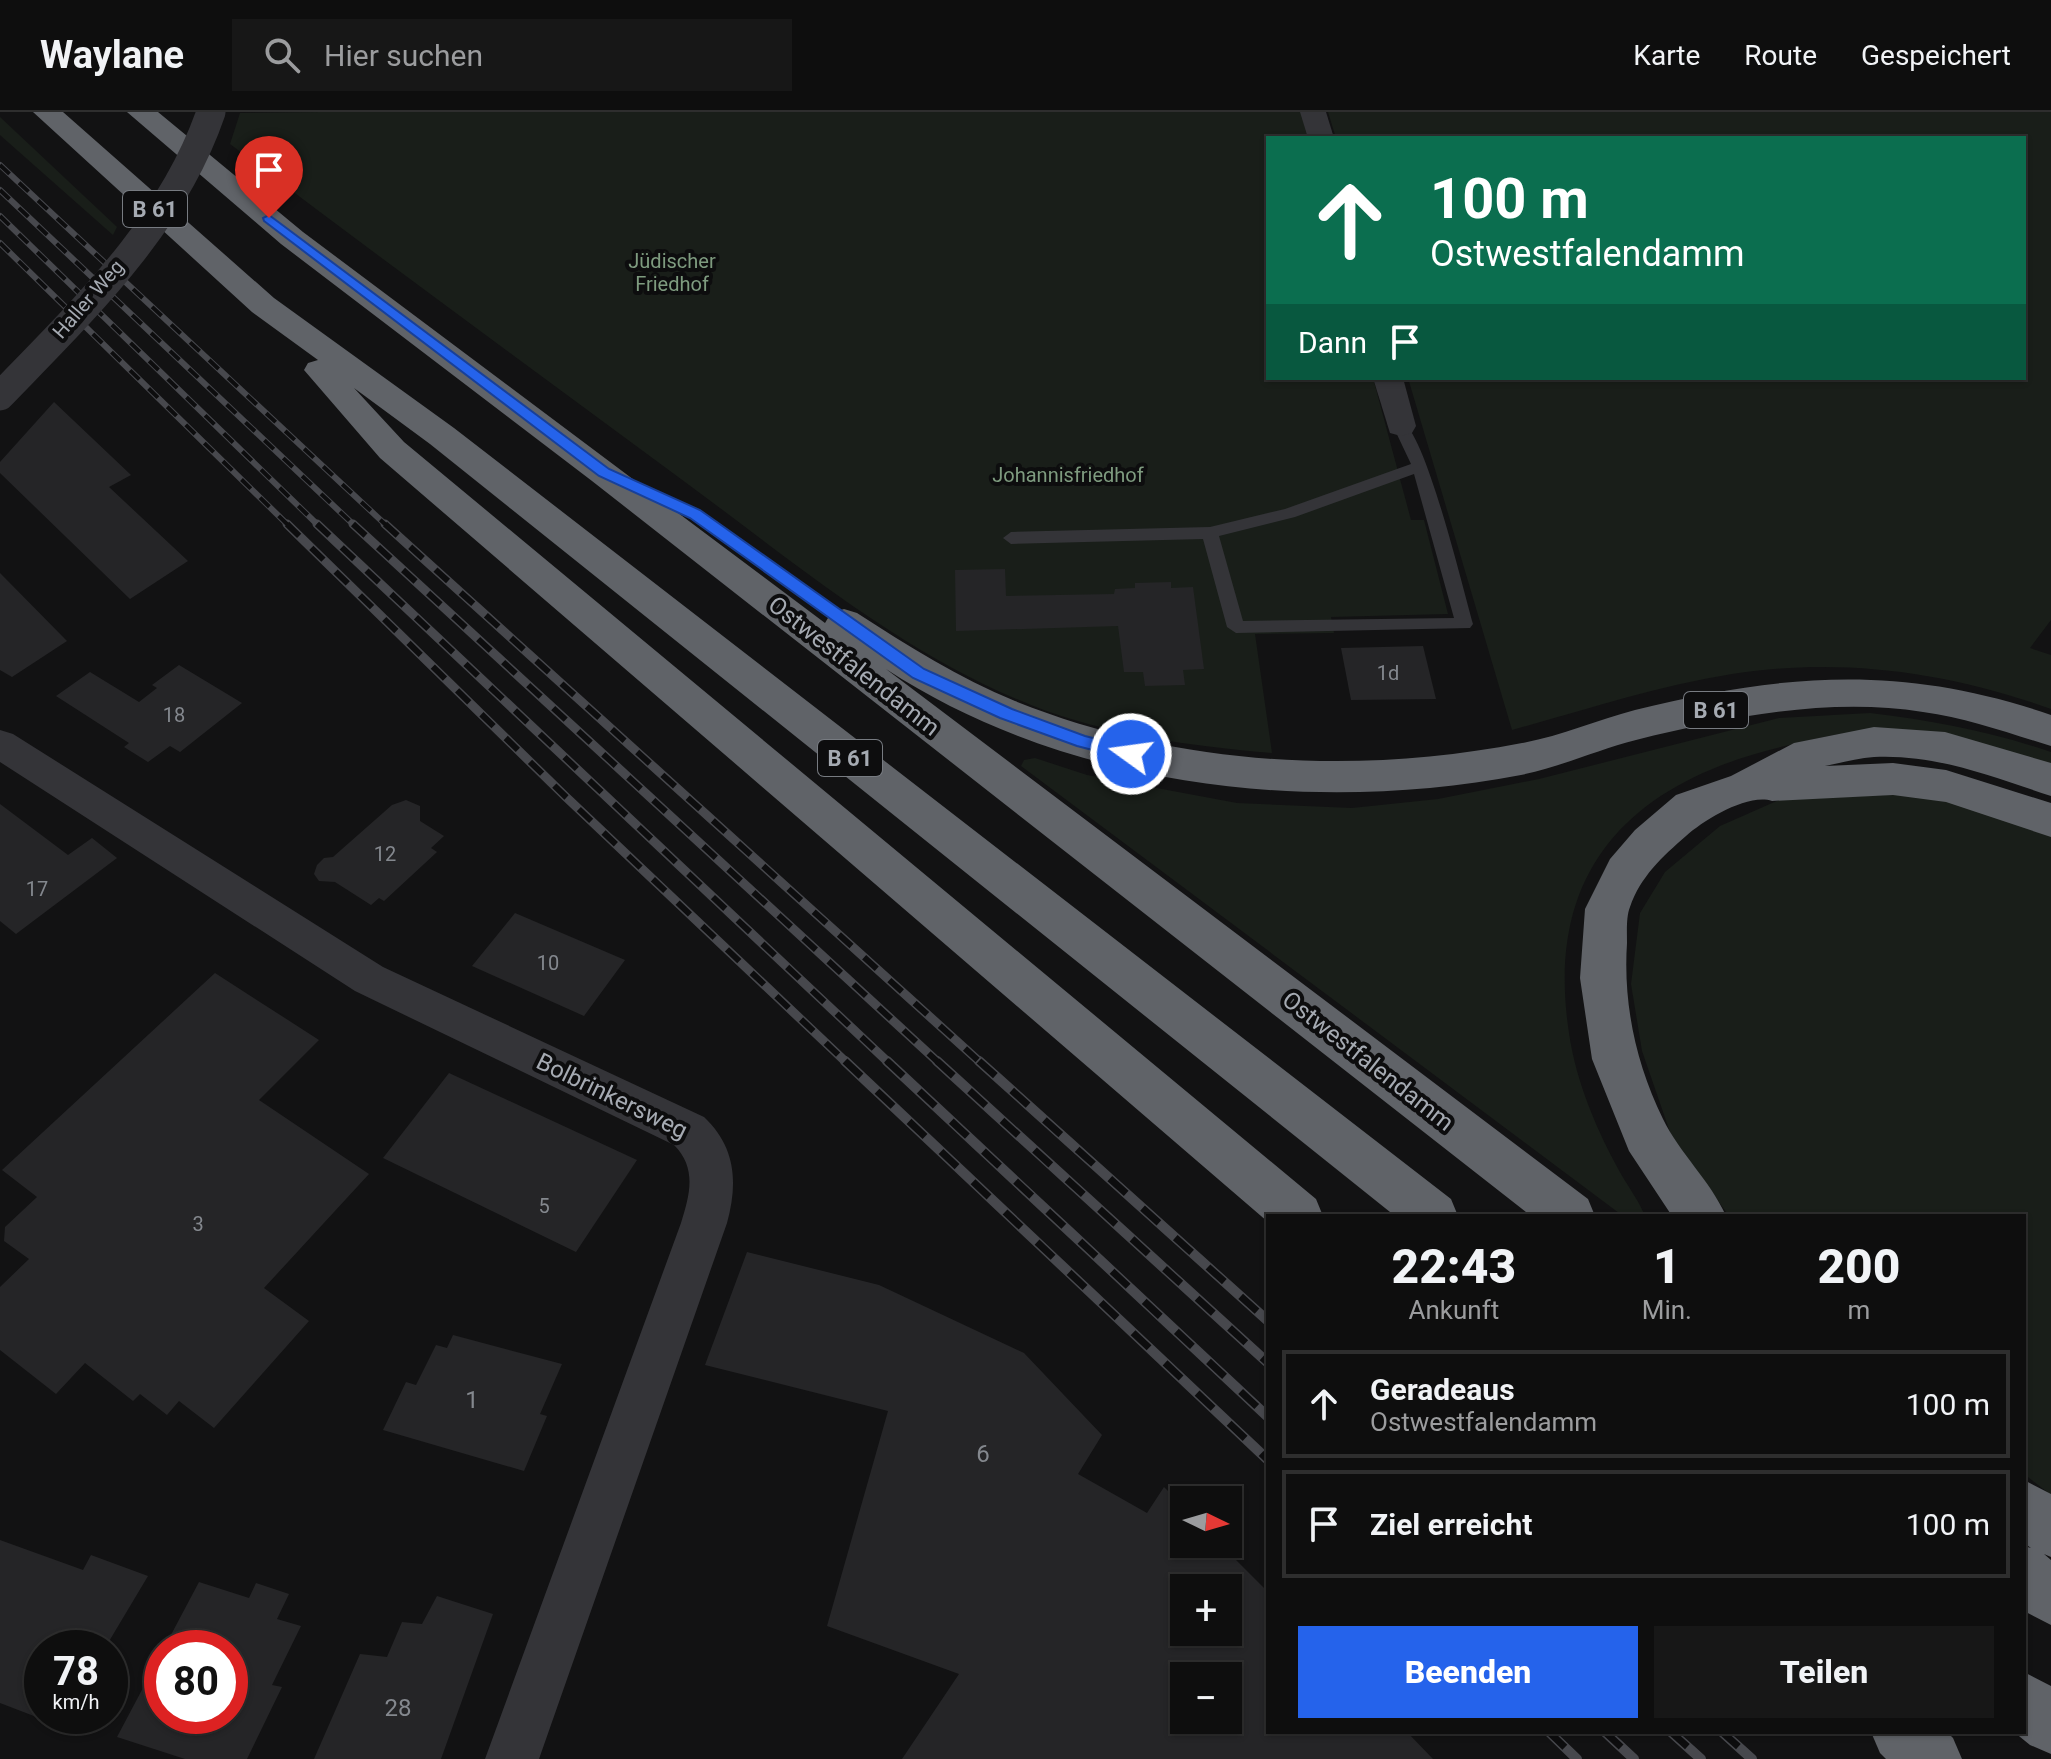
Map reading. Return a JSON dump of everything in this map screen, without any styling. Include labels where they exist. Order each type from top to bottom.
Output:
[{"type":"highway","name":"B 61","points":[[47,112],[263,305],[442,436],[1430,1214]]},
{"type":"highway","name":"Ostwestfalendamm","points":[[141,112],[292,238],[604,473],[1567,1214]]},
{"type":"highway","name":"B 61","points":[[263,305],[392,450],[1296,1214]]},
{"type":"highway","name":"B 61","points":[[604,473],[695,514],[918,673],[981,704],[1082,742],[1169,762],[1235,773],[1296,778],[1388,779],[1523,759],[1647,722],[1841,692],[1912,695],[1972,706],[2049,731]]},
{"type":"highway","points":[[1700,1214],[1646,1135],[1615,1059],[1602,978],[1607,909],[1625,871],[1650,842],[1691,807],[1746,787],[1808,754],[1874,742],[1945,747],[2013,765],[2051,780]]},
{"type":"highway","points":[[1746,787],[1893,779],[1956,789],[2051,820]]},
{"type":"highway","points":[[2026,1510],[2051,1529]]},
{"type":"highway","points":[[2026,1576],[2051,1596]]},
{"type":"highway","points":[[2026,1704],[2051,1724]]},
{"type":"highway","points":[[1903,1734],[1932,1759]]},
{"type":"street","name":"Haller Weg","points":[[0,396],[108,278],[171,199],[202,143],[211,112]]},
{"type":"street","points":[[1313,112],[1320,136]]},
{"type":"street","points":[[1389,380],[1401,426]]},
{"type":"street","name":"Bolbrinkersweg","points":[[0,744],[369,979],[689,1131],[702,1141],[708,1152],[714,1186],[704,1223],[512,1759]]},
{"type":"lane","points":[[1210,533],[1236,627],[1464,624],[1420,466],[1401,426]]},
{"type":"lane","points":[[1011,538],[1210,533],[1289,513],[1420,466]]},
{"type":"green space","name":"Johannisfriedhof","points":[[1303,112],[1309,136],[1266,136],[1266,380],[1374,380],[1411,520],[1424,520],[1448,614],[1331,617],[1334,633],[1255,634],[1272,753],[1180,743],[1119,732],[1031,705],[939,660],[851,605],[400,272],[230,144],[240,113]]},
{"type":"green space","points":[[1328,112],[2051,112],[2051,620],[2030,648],[2051,655],[2051,709],[1934,677],[1894,671],[1813,667],[1704,679],[1512,730],[1409,380],[2026,380],[2026,136],[1335,136]]},
{"type":"green space","points":[[0,117],[117,227],[113,235],[0,135]]},
{"type":"green space","points":[[1870,713],[1962,728],[2051,752],[2051,767],[1904,731],[1829,736],[1730,762],[1683,783],[1642,809],[1610,842],[1586,880],[1571,924],[1565,975],[1569,1033],[1582,1088],[1596,1123],[1644,1214],[1620,1214],[1021,766],[1024,760],[1035,758],[1087,775],[1237,803],[1352,808],[1438,799],[1539,779],[1779,718]]},
{"type":"green space","points":[[1928,793],[2051,831],[2051,1495],[2026,1476],[2026,1214],[1728,1214],[1671,1135],[1642,1051],[1631,984],[1640,913],[1665,872],[1720,826],[1779,800]]},
{"type":"building","points":[[54,402],[131,475],[109,487],[188,561],[130,599],[0,473],[0,462]]},
{"type":"building","points":[[1005,569],[1006,596],[1114,594],[1115,589],[1135,588],[1135,583],[1171,582],[1171,588],[1193,587],[1204,669],[1183,670],[1185,685],[1145,686],[1143,672],[1124,672],[1118,626],[956,631],[955,570]]},
{"type":"building","points":[[0,573],[67,641],[12,677],[0,670]]},
{"type":"building","points":[[1423,646],[1436,699],[1351,700],[1341,648]]},
{"type":"building","points":[[179,665],[242,703],[180,752],[170,746],[148,762],[124,747],[129,743],[56,696],[90,672],[139,702],[157,688],[152,685]]},
{"type":"building","points":[[406,800],[420,806],[420,821],[444,836],[431,848],[437,852],[384,901],[379,898],[371,905],[335,882],[319,881],[314,874],[324,858],[333,857],[392,805]]},
{"type":"building","points":[[0,804],[68,855],[92,838],[117,858],[16,934],[0,921]]},
{"type":"building","points":[[515,913],[625,960],[584,1016],[472,966]]},
{"type":"building","points":[[215,973],[319,1040],[259,1100],[369,1174],[264,1288],[309,1321],[214,1428],[179,1401],[167,1415],[140,1394],[133,1401],[85,1363],[56,1394],[0,1350],[0,1287],[29,1259],[4,1241],[5,1227],[37,1197],[2,1170]]},
{"type":"building","points":[[449,1073],[637,1160],[576,1252],[383,1158]]},
{"type":"building","points":[[747,1252],[879,1285],[1024,1353],[1102,1435],[1078,1474],[1147,1513],[1164,1487],[1170,1493],[1170,1558],[1234,1558],[1266,1590],[1266,1734],[1409,1734],[1433,1759],[902,1759],[959,1674],[827,1626],[888,1411],[705,1365]]},
{"type":"building","points":[[453,1335],[562,1364],[540,1414],[547,1416],[524,1471],[383,1430],[406,1382],[416,1385],[436,1345],[447,1348]]},
{"type":"building","points":[[0,1540],[83,1570],[91,1555],[148,1576],[116,1630],[24,1630],[24,1712],[0,1703]]},
{"type":"building","points":[[199,1582],[249,1598],[256,1583],[289,1594],[277,1619],[301,1626],[272,1685],[282,1687],[247,1759],[185,1759],[117,1737],[119,1734],[128,1734],[128,1716],[144,1686],[144,1734],[248,1734],[248,1630],[174,1630]]},
{"type":"building","points":[[437,1596],[493,1614],[441,1759],[314,1759],[360,1654],[387,1657],[402,1622],[422,1624]]},
{"type":"railway","points":[[0,165],[387,526]]},
{"type":"railway","points":[[0,190],[355,526]]},
{"type":"railway","points":[[0,216],[319,526]]},
{"type":"railway","points":[[0,243],[289,526]]},
{"type":"railway","points":[[287,524],[566,797],[847,1063]]},
{"type":"railway","points":[[317,524],[889,1063]]},
{"type":"railway","points":[[353,524],[939,1063]]},
{"type":"railway","points":[[385,524],[981,1063]]},
{"type":"railway","points":[[845,1061],[1266,1458]]},
{"type":"railway","points":[[887,1061],[1266,1415]]},
{"type":"railway","points":[[937,1061],[1266,1361]]},
{"type":"railway","points":[[979,1061],[1266,1319]]},
{"type":"railway","points":[[1551,1734],[1577,1759]]},
{"type":"railway","points":[[1607,1734],[1634,1759]]},
{"type":"railway","points":[[1673,1734],[1701,1759]]},
{"type":"railway","points":[[1724,1734],[1752,1759]]},
{"type":"route","points":[[269,218],[604,473],[695,514],[863,637],[918,673],[981,704],[1082,742],[1131,754]]},
{"type":"park label","name":"Jüdischer Friedhof","points":[[672,272]]}]
